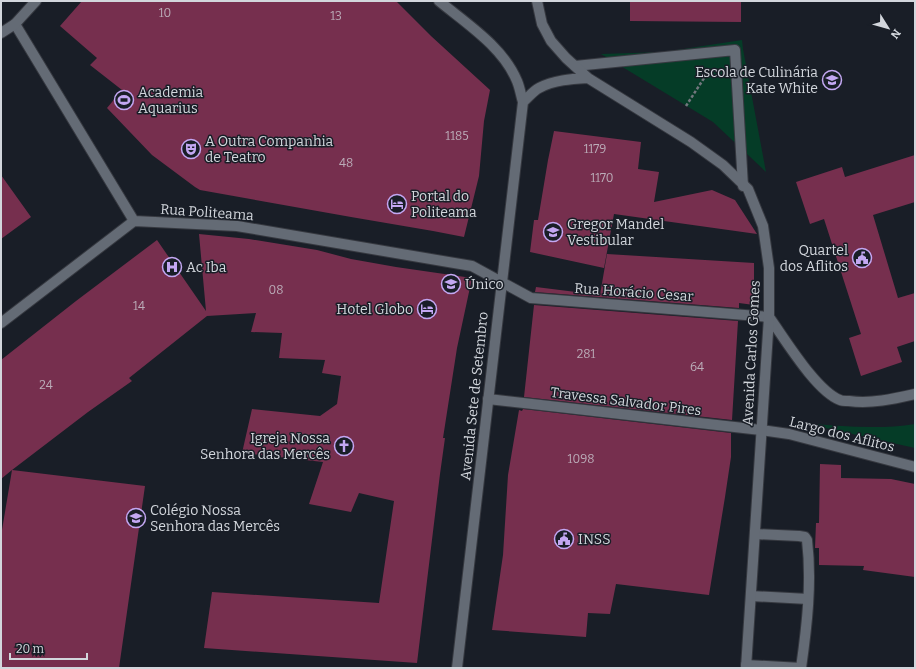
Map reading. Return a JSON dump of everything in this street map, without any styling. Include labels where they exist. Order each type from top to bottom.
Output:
[{"type":"main road","points":[[1,33],[15,24],[36,1]]},
{"type":"main road","points":[[439,1],[498,52],[510,66],[518,82],[523,102],[538,88],[554,82],[569,79],[588,78]]},
{"type":"main road","points":[[537,1],[542,24],[551,41],[588,78]]},
{"type":"main road","points":[[1,323],[134,221],[15,24]]},
{"type":"main road","points":[[575,66],[739,49],[743,186]]},
{"type":"main road","name":"Avenida Carlos Gomes","points":[[588,78],[692,142],[723,165],[743,186],[748,189],[763,226],[769,268],[769,317],[746,667]]},
{"type":"main road","name":"Avenida Sete de Setembro","points":[[457,668],[523,102]]},
{"type":"main road","name":"Rua Politeama","points":[[134,221],[237,226],[472,266],[501,282]]},
{"type":"main road","name":"Rua Horácio Cesar","points":[[501,282],[531,298],[769,317]]},
{"type":"main road","points":[[769,317],[809,374],[824,390],[840,400],[862,403],[889,400],[915,394]]},
{"type":"main road","name":"Travessa Salvador Pires","points":[[488,399],[761,430]]},
{"type":"main road","name":"Largo dos Aflitos","points":[[761,430],[789,434],[915,467]]},
{"type":"main road","points":[[746,667],[801,668],[806,634],[809,558],[807,540],[805,537],[799,536],[755,534]]},
{"type":"main road","points":[[751,596],[808,599]]},
{"type":"path","points":[[686,106],[721,51]]},
{"type":"green space","points":[[742,40],[766,172],[713,122],[601,54],[664,52]]},
{"type":"green space","points":[[803,423],[873,427],[915,424],[915,448]]},
{"type":"building","points":[[82,1],[396,1],[431,36],[490,90],[484,121],[479,176],[464,237],[200,190],[195,187],[152,155],[107,108],[122,90],[90,65],[97,58],[60,26]]},
{"type":"building","points":[[630,1],[741,1],[741,22],[630,21]]},
{"type":"building","points":[[554,131],[641,142],[638,169],[659,172],[654,202],[712,190],[735,200],[757,234],[614,214],[604,268],[530,252],[534,220],[538,220]]},
{"type":"building","name":"Quartel dos Aflitos","points":[[915,155],[915,202],[873,215],[898,298],[915,293],[915,341],[897,347],[902,362],[861,376],[849,338],[861,334],[824,219],[810,224],[796,182],[842,167],[845,177]]},
{"type":"building","points":[[1,175],[31,217],[1,239]]},
{"type":"building","points":[[199,234],[249,239],[317,250],[351,259],[396,267],[472,278],[457,348],[443,438],[445,438],[417,663],[204,648],[212,592],[379,603],[394,501],[359,493],[351,512],[309,504],[323,462],[242,453],[252,409],[320,416],[337,404],[341,376],[322,373],[325,360],[279,358],[282,333],[251,332],[256,313],[207,316],[129,378],[132,381],[88,412],[1,479],[1,360],[157,240],[206,311]]},
{"type":"building","points":[[607,254],[754,263],[754,305],[739,303],[739,308],[535,292],[536,287],[600,295]]},
{"type":"building","points":[[534,305],[738,321],[732,420],[524,397]]},
{"type":"building","points":[[523,409],[731,433],[731,457],[709,595],[616,584],[610,614],[588,613],[586,637],[492,630],[503,555],[508,475],[519,410],[522,411]]},
{"type":"building","points":[[820,464],[841,465],[841,478],[891,479],[915,484],[915,577],[863,570],[864,566],[819,565],[819,548],[815,548],[816,523],[819,523]]},
{"type":"building","points":[[12,470],[145,486],[119,668],[1,668],[1,536]]},
{"type":"place","name":"Escola de Culinária Kate White","points":[[832,80]]},
{"type":"place","name":"Academia Aquarius","points":[[124,100]]},
{"type":"place","name":"A Outra Companhia de Teatro","points":[[191,149]]},
{"type":"place","name":"Portal do Politeama","points":[[397,204]]},
{"type":"place","name":"Gregor Mandel Vestibular","points":[[553,232]]},
{"type":"place","name":"Quartel dos Aflitos","points":[[862,258]]},
{"type":"place","name":"Ac Iba","points":[[172,267]]},
{"type":"place","name":"Único","points":[[451,284]]},
{"type":"place","name":"Hotel Globo","points":[[427,309]]},
{"type":"place","name":"Igreja Nossa Senhora das Mercês","points":[[344,446]]},
{"type":"place","name":"Colégio Nossa Senhora das Mercês","points":[[136,518]]},
{"type":"place","name":"INSS","points":[[564,539]]}]
